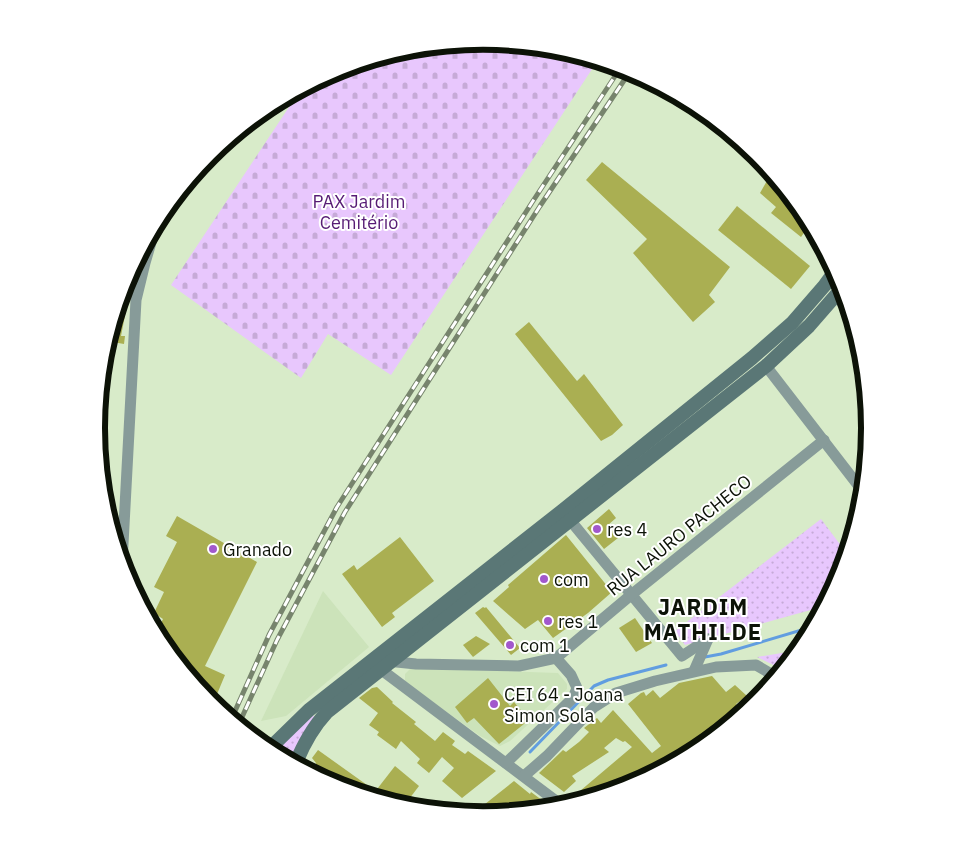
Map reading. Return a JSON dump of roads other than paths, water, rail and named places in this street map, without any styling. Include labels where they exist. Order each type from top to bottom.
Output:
[{"type":"main road","points":[[569,519],[792,323],[830,278]]},
{"type":"main road","points":[[298,758],[303,745],[317,723],[382,664],[766,366],[809,326],[837,295]]},
{"type":"main road","points":[[274,744],[309,710],[382,664]]},
{"type":"street","points":[[123,543],[136,300],[149,252]]},
{"type":"street","points":[[766,366],[858,486]]},
{"type":"street","name":"RUA LAURO PACHECO","points":[[556,658],[631,595],[824,440]]},
{"type":"street","points":[[569,519],[682,656],[708,639],[694,671]]},
{"type":"street","points":[[382,664],[519,666],[556,658],[571,675],[577,688],[573,698],[506,763]]},
{"type":"street","points":[[382,664],[555,800]]},
{"type":"street","points":[[524,776],[547,756],[594,707],[616,693],[694,671],[716,667],[756,665],[771,674]]},
{"type":"waterway","points":[[705,657],[804,629]]},
{"type":"waterway","points":[[530,752],[594,686],[608,680],[666,665]]},
{"type":"railway","points":[[234,713],[269,635],[337,507],[616,74]]},
{"type":"railway","points":[[241,719],[277,640],[345,512],[540,206],[626,78]]},
{"type":"place","name":"res 4","points":[[597,529]]},
{"type":"place","name":"Granado","points":[[213,549]]},
{"type":"place","name":"com","points":[[544,579]]},
{"type":"place","name":"res 1","points":[[548,621]]},
{"type":"place","name":"com 1","points":[[510,645]]},
{"type":"place","name":"CEI 64 - Joana Simon Sola","points":[[494,704]]},
{"type":"district","name":"JARDIM MATHILDE","points":[[703,618]]},
{"type":"park label","name":"PAX Jardim Cemitério","points":[[359,211]]}]
